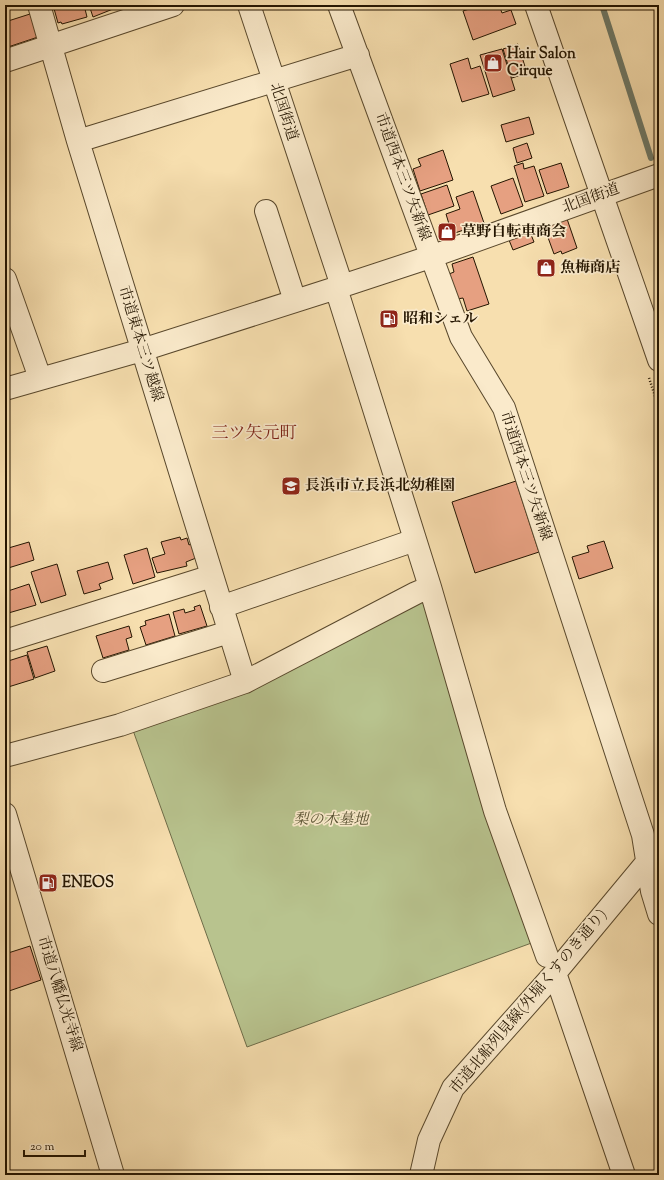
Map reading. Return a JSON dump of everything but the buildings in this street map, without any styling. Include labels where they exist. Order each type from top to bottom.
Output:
[{"type":"street","name":"市道東本三ツ越線","points":[[40,5],[78,142],[244,682]]},
{"type":"street","points":[[5,61],[173,5]]},
{"type":"street","name":"北国街道","points":[[249,5],[339,287],[430,257],[659,175]]},
{"type":"street","name":"市道西本三ツ矢新線","points":[[339,5],[430,257],[461,337],[504,408],[642,835],[648,861],[652,891],[659,914]]},
{"type":"street","points":[[536,5],[659,360]]},
{"type":"street","points":[[78,142],[358,55]]},
{"type":"street","points":[[266,211],[295,301]]},
{"type":"street","points":[[5,279],[40,378]]},
{"type":"street","points":[[5,389],[142,350],[339,287],[430,587],[495,811],[551,964],[624,1175]]},
{"type":"street","points":[[221,607],[416,540]]},
{"type":"street","points":[[5,641],[212,576]]},
{"type":"street","points":[[5,756],[120,725],[244,682],[430,587]]},
{"type":"street","points":[[103,671],[229,632]]},
{"type":"street","name":"市道八幡仏光寺線","points":[[5,814],[113,1175]]},
{"type":"street","name":"市道北船列見線(外堀くすのき通り)","points":[[421,1175],[429,1140],[453,1088],[551,964],[648,861],[659,841]]},
{"type":"green space","name":"梨の木墓地","points":[[429,591],[537,941],[247,1047],[130,722]]},
{"type":"waterway","points":[[602,5],[651,158]]},
{"type":"place","name":"Hair Salon Cirque","points":[[493,63]]},
{"type":"place","name":"草野自転車商会","points":[[447,232]]},
{"type":"place","name":"魚梅商店","points":[[546,268]]},
{"type":"place","name":"昭和シェル","points":[[389,319]]},
{"type":"place","name":"長浜市立長浜北幼稚園","points":[[291,486]]},
{"type":"place","name":"ENEOS","points":[[48,883]]},
{"type":"district","name":"三ツ矢元町","points":[[254,434]]}]
